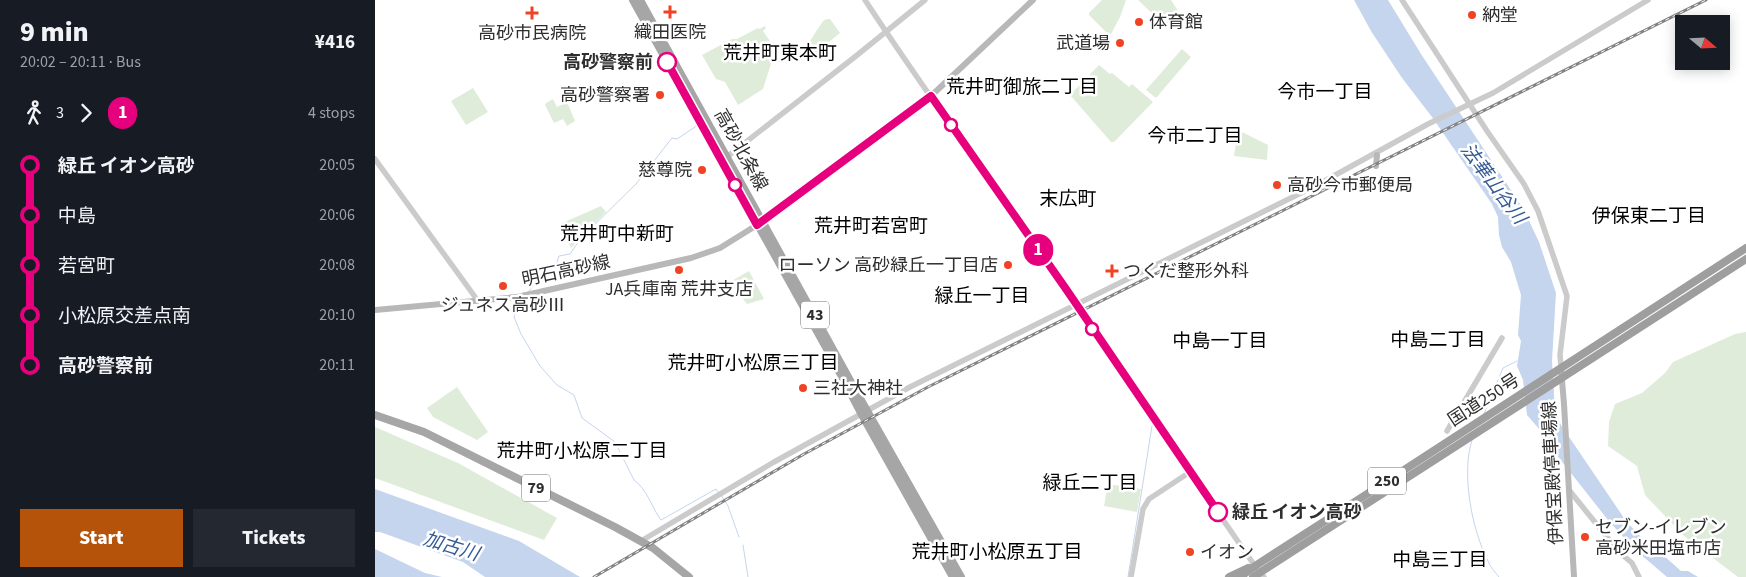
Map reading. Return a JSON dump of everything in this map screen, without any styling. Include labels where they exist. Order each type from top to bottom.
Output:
[{"type":"highway","name":"国道250号","points":[[1240,577],[1746,248]]},
{"type":"highway","name":"国道250号","points":[[1259,576],[1709,281],[1746,259]]},
{"type":"highway","name":"250","points":[[1229,577],[1236,572],[1255,566]]},
{"type":"main road","name":"高砂北条線","points":[[633,0],[760,222],[953,577]]},
{"type":"main road","name":"高砂北条線","points":[[641,0],[727,156],[760,222]]},
{"type":"main road","name":"明石高砂線","points":[[375,310],[517,297],[691,258],[720,248],[760,222],[931,96],[1033,0]]},
{"type":"main road","points":[[1376,166],[1377,155]]},
{"type":"main road","name":"伊保宝殿停車場線","points":[[1557,370],[1562,378],[1574,577]]},
{"type":"main road","name":"高砂北条線","points":[[864,412],[961,577]]},
{"type":"main road","name":"79","points":[[375,415],[424,432],[641,541],[653,548],[689,577]]},
{"type":"street","points":[[865,0],[1076,304],[1255,566],[1259,576]]},
{"type":"street","points":[[727,156],[925,0]]},
{"type":"street","points":[[1402,0],[1530,193],[1538,211],[1567,296],[1567,308],[1557,370]]},
{"type":"street","points":[[641,541],[774,462],[910,387],[1319,184],[1428,124],[1523,76],[1648,0]]},
{"type":"street","points":[[375,159],[478,301]]},
{"type":"street","points":[[1447,431],[1501,338]]},
{"type":"street","points":[[1131,577],[1143,509],[1149,498],[1190,472]]},
{"type":"street","points":[[1569,487],[1619,552],[1632,562],[1639,577]]},
{"type":"green space","points":[[1102,0],[1126,0],[1110,36],[1089,15]]},
{"type":"green space","points":[[1138,0],[1171,0],[1180,14],[1181,20],[1171,31]]},
{"type":"green space","points":[[830,19],[840,33],[809,58],[806,57],[798,46],[806,47],[823,21]]},
{"type":"green space","points":[[765,26],[766,28],[763,31],[772,47],[776,48],[763,89],[738,105],[725,82],[716,79],[702,55],[732,39],[737,39]]},
{"type":"green space","points":[[1182,49],[1191,57],[1156,98],[1146,90]]},
{"type":"green space","points":[[1099,65],[1129,87],[1132,84],[1153,102],[1114,142],[1111,142],[1070,95]]},
{"type":"green space","points":[[473,88],[488,112],[466,125],[451,101]]},
{"type":"green space","points":[[553,99],[557,107],[567,102],[575,121],[567,126],[563,119],[554,123],[545,105]]},
{"type":"green space","points":[[1238,130],[1268,145],[1267,160],[1234,156]]},
{"type":"green space","points":[[601,206],[606,212],[571,248],[560,224]]},
{"type":"green space","points":[[749,271],[764,299],[747,304],[730,282]]},
{"type":"green space","points":[[1746,332],[1746,577],[1738,577],[1684,536],[1645,495],[1637,466],[1608,446],[1609,422],[1615,404],[1642,393],[1665,373],[1673,362],[1735,334]]},
{"type":"green space","points":[[457,387],[488,432],[477,440],[433,417],[427,408]]},
{"type":"green space","points":[[375,427],[458,463],[557,518],[544,540],[375,478]]},
{"type":"green space","points":[[1108,484],[1141,489],[1137,512],[1104,506]]},
{"type":"water","name":"法華山谷川","points":[[1354,0],[1388,0],[1421,54],[1524,210],[1539,242],[1556,293],[1552,361],[1555,411],[1561,425],[1626,521],[1654,551],[1662,554],[1681,571],[1688,571],[1698,577],[1667,577],[1632,547],[1608,520],[1559,458],[1547,438],[1527,415],[1523,380],[1517,366],[1521,341],[1518,335],[1521,295],[1511,262],[1502,247],[1498,217],[1492,204],[1432,117],[1402,78],[1371,31]]},
{"type":"water","name":"加古川","points":[[375,489],[519,541],[580,577],[485,577],[463,562],[380,532],[375,532]]},
{"type":"water","points":[[375,549],[425,573],[442,577],[375,577]]},
{"type":"waterway","points":[[529,291],[541,276],[556,265],[559,256],[570,254],[581,238],[636,184],[672,138],[677,139],[698,125]]},
{"type":"waterway","points":[[524,298],[519,304],[514,317],[521,334],[540,366],[557,385],[574,395],[582,418],[615,442],[634,480],[646,493],[661,520],[716,489],[718,492]]},
{"type":"waterway","points":[[1484,414],[1503,368],[1517,361]]},
{"type":"waterway","points":[[1128,577],[1152,426]]},
{"type":"waterway","points":[[1472,440],[1469,454],[1468,485],[1473,518],[1482,548],[1490,565],[1499,577]]},
{"type":"waterway","points":[[721,495],[728,506],[739,537]]},
{"type":"waterway","points":[[743,545],[748,577]]},
{"type":"railway","points":[[594,577],[804,454],[928,387],[1706,0]]},
{"type":"bus line","name":"1","points":[[667,62],[757,225],[931,96],[1066,289],[1218,512]]},
{"type":"place","name":"織田医院","points":[[670,12]]},
{"type":"place","name":"高砂市民病院","points":[[532,13]]},
{"type":"place","name":"納堂","points":[[1472,15]]},
{"type":"place","name":"体育館","points":[[1139,22]]},
{"type":"place","name":"武道場","points":[[1120,43]]},
{"type":"place","name":"高砂警察前","points":[[667,62]]},
{"type":"place","name":"高砂警察署","points":[[660,95]]},
{"type":"place","name":"慈尊院","points":[[702,170]]},
{"type":"place","name":"高砂今市郵便局","points":[[1277,185]]},
{"type":"place","name":"ローソン 高砂緑丘一丁目店","points":[[1008,265]]},
{"type":"place","name":"JA兵庫南 荒井支店","points":[[679,270]]},
{"type":"place","name":"つくだ整形外科","points":[[1112,271]]},
{"type":"place","name":"ジュネス高砂Ⅲ","points":[[503,286]]},
{"type":"place","name":"三社大神社","points":[[803,388]]},
{"type":"place","name":"緑丘 イオン高砂","points":[[1218,512]]},
{"type":"place","name":"セブン-イレブン 高砂米田塩市店","points":[[1585,537]]},
{"type":"place","name":"イオン","points":[[1190,552]]},
{"type":"district","name":"荒井町東本町","points":[[780,53]]},
{"type":"district","name":"荒井町御旅二丁目","points":[[1022,87]]},
{"type":"district","name":"今市一丁目","points":[[1325,92]]},
{"type":"district","name":"今市二丁目","points":[[1195,136]]},
{"type":"district","name":"末広町","points":[[1068,199]]},
{"type":"district","name":"伊保東二丁目","points":[[1649,216]]},
{"type":"district","name":"荒井町若宮町","points":[[871,226]]},
{"type":"district","name":"荒井町中新町","points":[[617,234]]},
{"type":"district","name":"緑丘一丁目","points":[[982,296]]},
{"type":"district","name":"中島二丁目","points":[[1438,340]]},
{"type":"district","name":"中島一丁目","points":[[1220,341]]},
{"type":"district","name":"荒井町小松原三丁目","points":[[753,363]]},
{"type":"district","name":"荒井町小松原二丁目","points":[[582,451]]},
{"type":"district","name":"緑丘二丁目","points":[[1090,483]]},
{"type":"district","name":"荒井町小松原五丁目","points":[[997,552]]},
{"type":"district","name":"中島三丁目","points":[[1440,560]]}]
